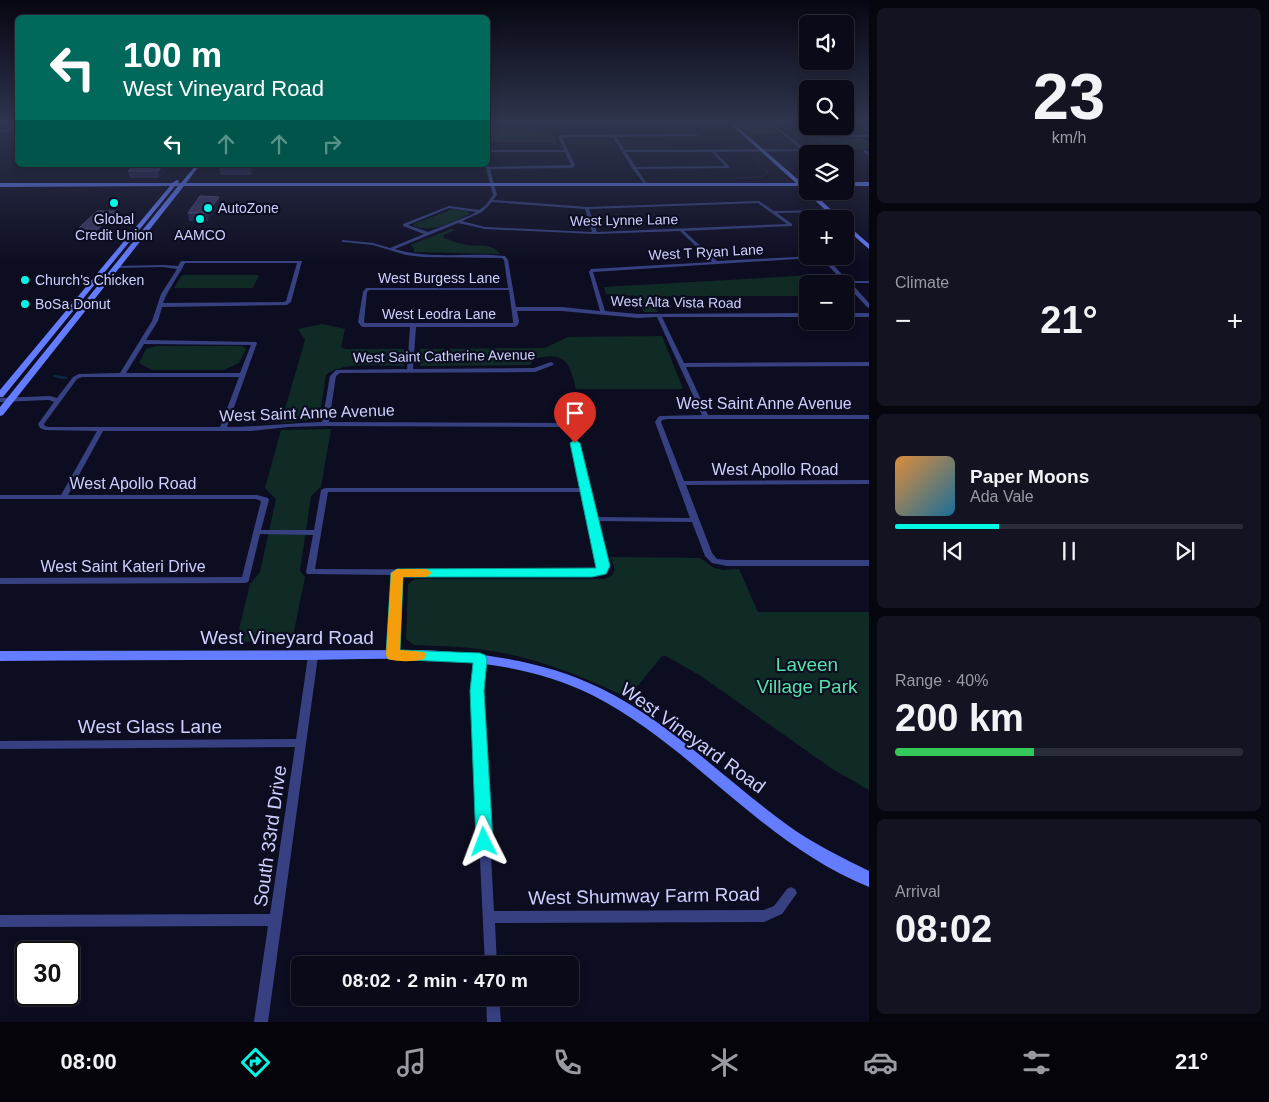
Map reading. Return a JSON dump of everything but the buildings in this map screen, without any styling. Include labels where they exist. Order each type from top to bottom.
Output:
[{"type":"main road","points":[[0,395],[186,170]]},
{"type":"main road","points":[[0,413],[194,170]]},
{"type":"main road","points":[[784,170],[799,183]]},
{"type":"main road","points":[[0,186],[799,184]]},
{"type":"main road","points":[[854,184],[869,184]]},
{"type":"main road","points":[[818,200],[829,210]]},
{"type":"main road","points":[[854,233],[867,244]]},
{"type":"main road","points":[[127,242],[137,242]]},
{"type":"main road","name":"West Vineyard Road","points":[[0,656],[447,656],[480,659],[520,666],[561,678],[615,701],[643,720],[781,829],[834,862],[869,879]]},
{"type":"street","points":[[391,249],[459,222],[481,211],[495,195],[495,188],[491,185],[489,170]]},
{"type":"street","points":[[635,170],[645,184]]},
{"type":"street","points":[[491,199],[587,208],[759,202],[775,212],[799,212]]},
{"type":"street","points":[[429,234],[404,225],[452,207],[481,211]]},
{"type":"street","points":[[587,208],[595,233]]},
{"type":"street","name":"West Lynne Lane","points":[[459,222],[485,228],[595,233],[682,231],[791,225],[775,212]]},
{"type":"street","points":[[682,231],[716,263]]},
{"type":"street","points":[[344,241],[374,244],[423,256],[503,257],[506,260],[514,309]]},
{"type":"street","name":"West T Ryan Lane","points":[[603,312],[591,272],[593,270],[820,258],[826,260],[840,275]]},
{"type":"street","points":[[122,375],[155,322],[164,294],[184,261],[299,262],[288,302],[285,304],[161,304]]},
{"type":"street","points":[[116,267],[179,268]]},
{"type":"street","points":[[854,282],[869,282]]},
{"type":"street","name":"West Burgess Lane","points":[[363,325],[361,322],[365,292],[368,289],[510,289]]},
{"type":"street","points":[[854,290],[869,306]]},
{"type":"street","name":"West Alta Vista Road","points":[[514,309],[562,309],[659,316],[799,315]]},
{"type":"street","name":"West Leodra Lane","points":[[363,325],[515,325],[514,309]]},
{"type":"street","points":[[854,315],[869,315]]},
{"type":"street","points":[[659,316],[706,417]]},
{"type":"street","points":[[410,370],[412,326]]},
{"type":"street","points":[[142,342],[254,343],[223,429]]},
{"type":"street","name":"West Saint Catherine Avenue","points":[[325,424],[333,376],[338,371],[536,370],[551,364]]},
{"type":"street","points":[[682,365],[869,364]]},
{"type":"street","points":[[0,400],[26,403],[58,401],[75,378],[81,375],[242,375]]},
{"type":"street","name":"West Saint Anne Avenue","points":[[58,401],[41,424],[42,427],[223,429],[325,424],[560,424],[572,427],[587,490]]},
{"type":"street","name":"West Saint Anne Avenue","points":[[680,483],[658,422],[660,418],[869,417]]},
{"type":"street","points":[[63,497],[101,429]]},
{"type":"street","name":"West Apollo Road","points":[[680,483],[869,482]]},
{"type":"street","points":[[680,483],[708,554],[715,561],[727,563],[869,563]]},
{"type":"street","points":[[325,490],[587,490],[603,566],[601,571],[592,573],[310,572],[325,490]]},
{"type":"street","name":"West Apollo Road","points":[[0,497],[257,497],[266,500],[258,532]]},
{"type":"street","points":[[593,519],[695,520]]},
{"type":"street","points":[[258,532],[317,532]]},
{"type":"street","name":"West Saint Kateri Drive","points":[[0,581],[245,580],[258,532]]},
{"type":"street","points":[[393,655],[397,573]]},
{"type":"street","name":"South 33rd Drive","points":[[261,1022],[313,656]]},
{"type":"street","points":[[480,659],[477,691],[490,956]]},
{"type":"street","name":"West Glass Lane","points":[[0,745],[301,743]]},
{"type":"street","name":"West Shumway Farm Road","points":[[488,917],[764,916],[778,910],[791,892]]},
{"type":"street","points":[[0,921],[275,920]]},
{"type":"street","points":[[493,1006],[494,1022]]},
{"type":"green space","points":[[453,209],[468,211],[470,214],[435,227],[421,228],[414,226],[414,224]]},
{"type":"green space","points":[[451,229],[455,230],[443,235],[444,238],[468,245],[487,246],[500,254],[414,252],[414,248],[410,245]]},
{"type":"green space","points":[[182,275],[259,275],[253,288],[174,288]]},
{"type":"green space","points":[[799,276],[799,296],[649,296],[658,312],[644,312],[637,296],[606,294],[604,287]]},
{"type":"green space","points":[[322,324],[345,329],[341,347],[345,349],[404,349],[404,366],[363,365],[333,371],[326,375],[319,419],[281,423],[305,340],[298,329]]},
{"type":"green space","points":[[662,336],[683,389],[576,389],[568,366],[564,361],[553,356],[534,359],[530,365],[420,366],[420,349],[545,348],[568,337]]},
{"type":"green space","points":[[157,346],[242,346],[246,349],[239,363],[224,370],[152,370],[139,363],[146,349]]},
{"type":"green space","points":[[331,429],[321,487],[311,496],[300,571],[305,577],[292,641],[236,642],[250,584],[260,572],[276,499],[265,488],[281,430]]},
{"type":"green space","name":"Laveen Village Park","points":[[611,557],[700,558],[714,568],[723,570],[739,569],[758,612],[869,612],[869,790],[831,768],[701,676],[666,656],[662,656],[628,698],[574,674],[518,656],[471,648],[414,645],[406,639],[408,584],[415,579],[605,579],[612,575],[615,570]]},
{"type":"waterway","points":[[737,178],[761,177],[768,173],[765,170]]},
{"type":"waterway","points":[[54,376],[66,378]]},
{"type":"slow traffic","points":[[419,655],[393,655],[397,573],[426,573]]},
{"type":"place","name":"Global Credit Union","points":[[114,203]]},
{"type":"place","name":"AutoZone","points":[[208,208]]},
{"type":"place","name":"AAMCO","points":[[200,219]]},
{"type":"place","name":"Church's Chicken","points":[[25,280]]},
{"type":"place","name":"BoSa Donut","points":[[25,304]]},
{"type":"route","points":[[484,842],[477,691],[480,659],[393,655],[397,573],[592,573],[601,571],[603,566],[575,443]]}]
